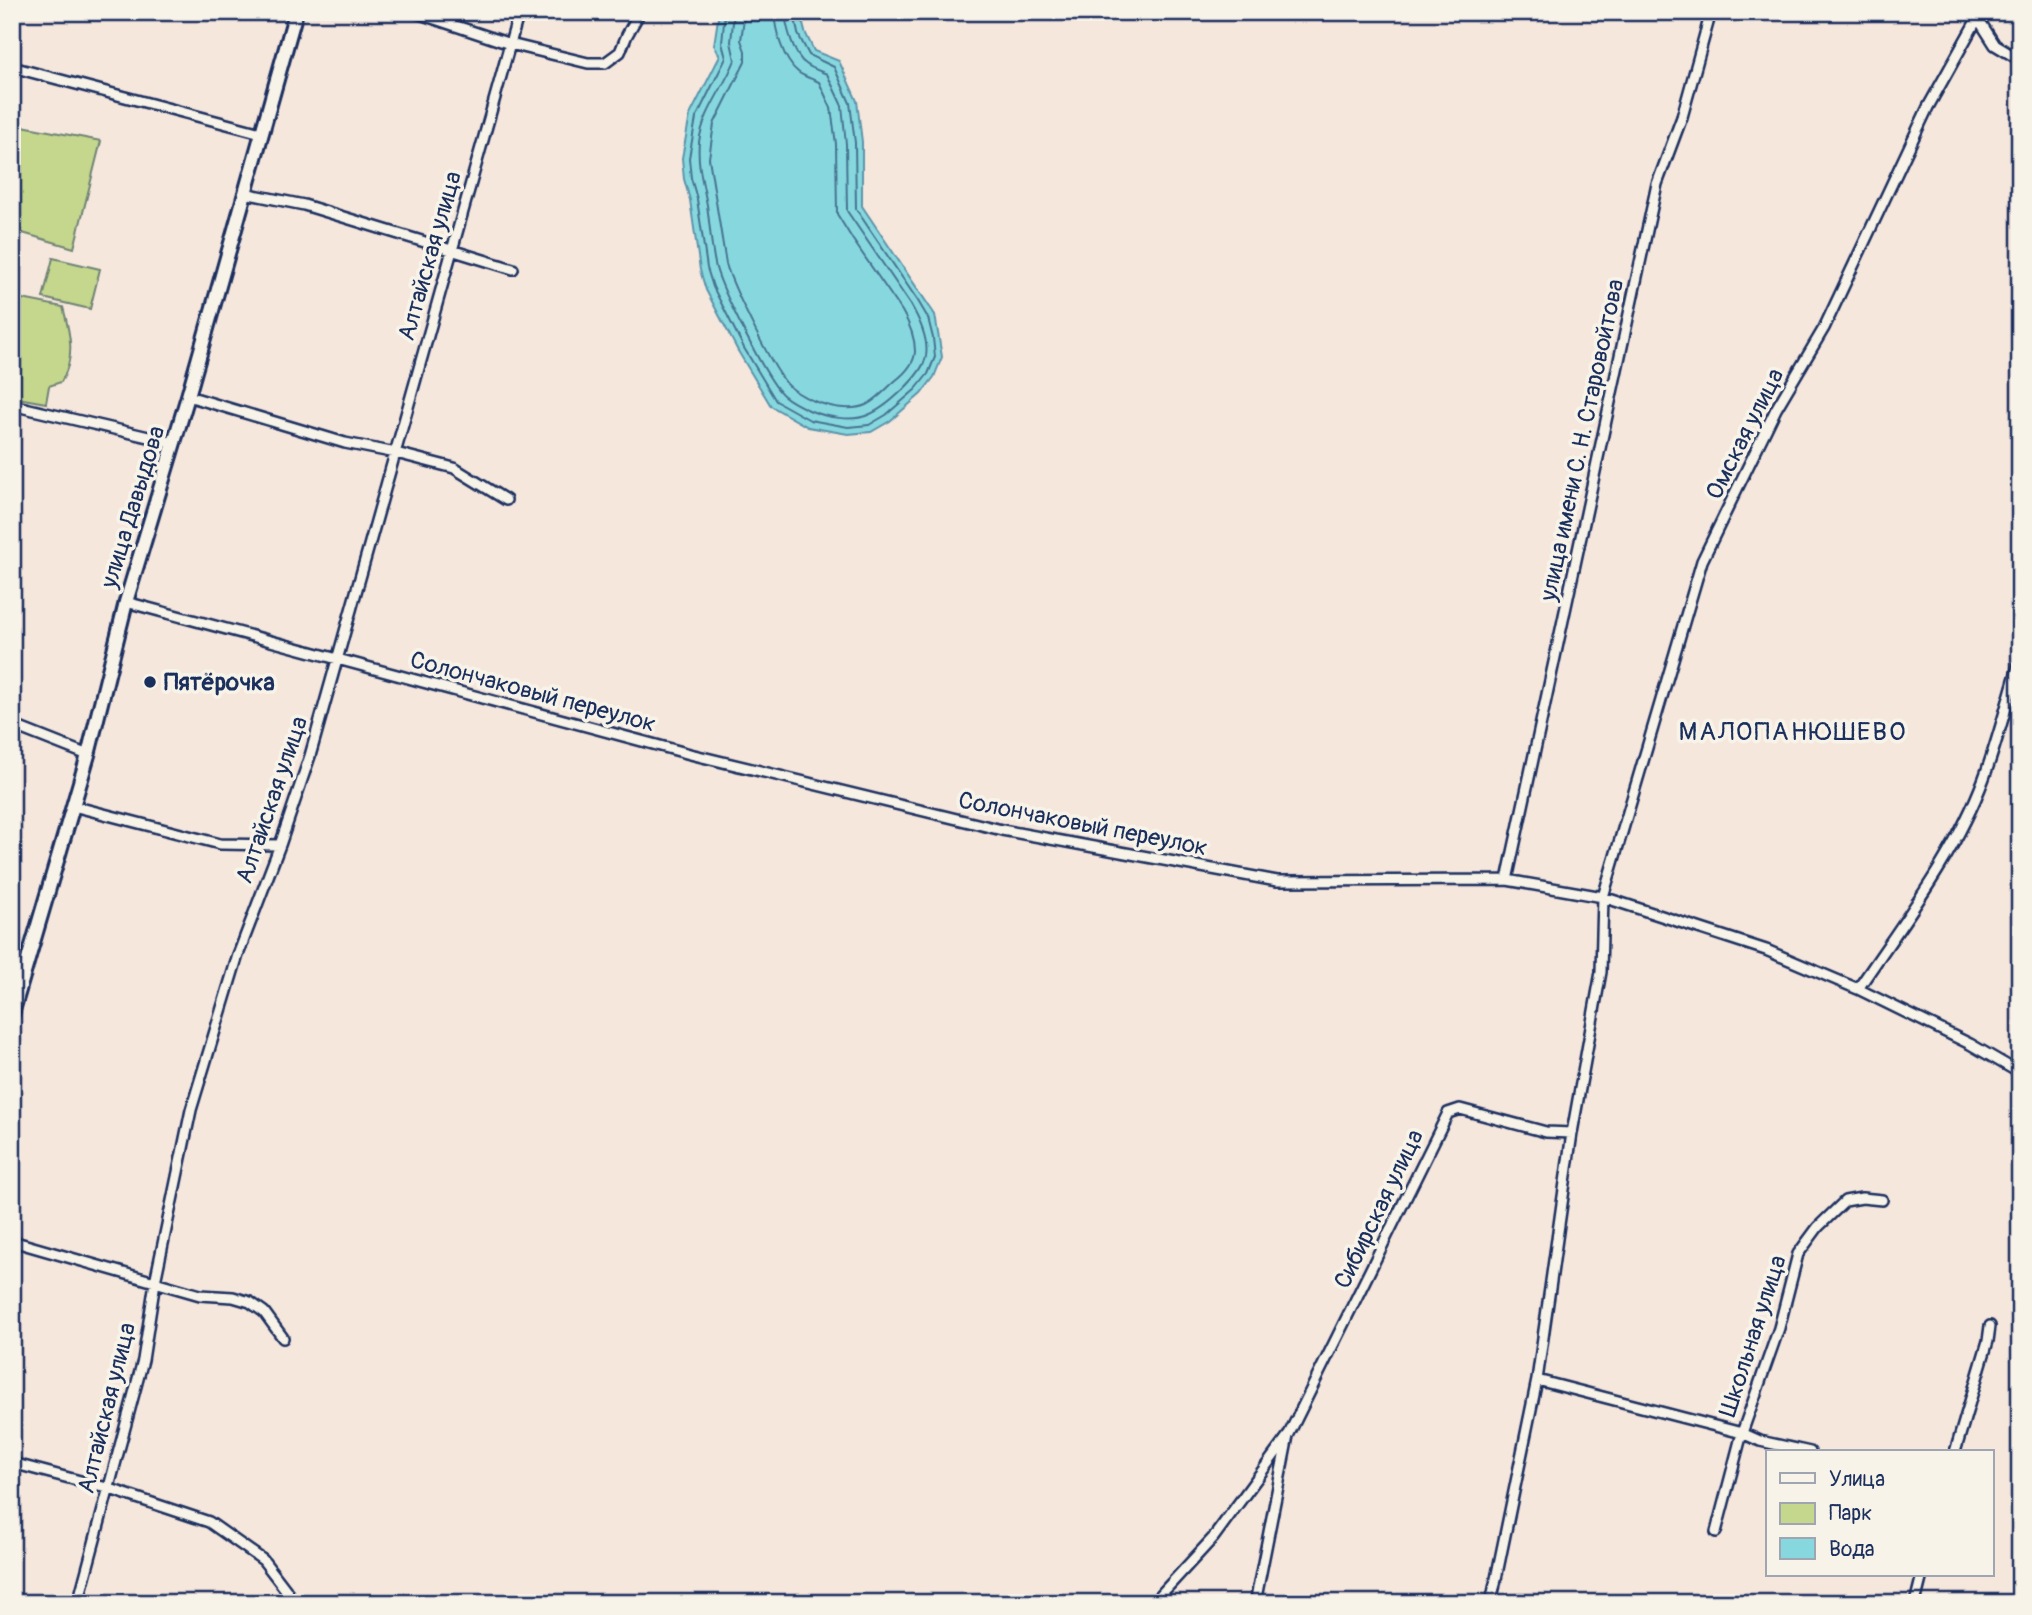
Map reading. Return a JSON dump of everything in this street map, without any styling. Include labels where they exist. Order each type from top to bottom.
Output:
[{"type":"main road","name":"улица Давыдова","points":[[12,1014],[88,755],[126,602],[188,396],[296,12]]},
{"type":"street","points":[[414,12],[510,44],[588,63],[605,63],[620,52],[626,35],[640,12]]},
{"type":"street","name":"Алтайская улица","points":[[78,1603],[143,1360],[155,1282],[191,1110],[238,955],[310,756],[519,12]]},
{"type":"street","name":"улица имени С. Н. Старовойтова","points":[[1507,880],[1657,184],[1682,117],[1712,12]]},
{"type":"street","points":[[1978,14],[1995,45],[2020,60]]},
{"type":"street","name":"Омская улица","points":[[1603,897],[1702,561],[1776,409],[1824,328],[1928,107],[1978,14]]},
{"type":"street","points":[[12,67],[261,133]]},
{"type":"street","points":[[244,193],[304,205],[513,269]]},
{"type":"street","points":[[188,396],[345,443],[454,468],[506,500]]},
{"type":"street","points":[[12,405],[174,443]]},
{"type":"street","name":"Солончаковый переулок","points":[[126,602],[690,754],[1002,830],[1277,881],[1507,880],[1603,897],[1766,950],[1858,989],[1970,1044],[2020,1073]]},
{"type":"street","points":[[1858,989],[1931,881],[1959,830],[1983,779],[2020,660]]},
{"type":"street","points":[[12,725],[88,755]]},
{"type":"street","points":[[73,806],[220,844],[280,845]]},
{"type":"street","points":[[1491,1603],[1537,1380],[1572,1133],[1601,972],[1603,897]]},
{"type":"street","name":"Сибирская улица","points":[[1153,1603],[1213,1538],[1288,1436],[1448,1113],[1460,1109],[1546,1132],[1572,1133]]},
{"type":"street","name":"Школьная улица","points":[[1716,1532],[1742,1433],[1779,1328],[1798,1254],[1818,1227],[1845,1202],[1863,1198],[1882,1200]]},
{"type":"street","points":[[12,1241],[200,1295],[233,1297],[250,1302],[264,1312],[283,1338]]},
{"type":"street","points":[[1956,1450],[1990,1326]]},
{"type":"street","points":[[1537,1380],[1802,1450]]},
{"type":"street","name":"Сибирская улица","points":[[1255,1603],[1288,1436]]},
{"type":"street","points":[[12,1463],[107,1488],[209,1522],[263,1560],[293,1603]]},
{"type":"street","points":[[1915,1603],[1922,1576]]},
{"type":"green space","points":[[12,124],[101,141],[74,248],[12,230]]},
{"type":"green space","points":[[53,258],[100,269],[90,309],[43,298]]},
{"type":"green space","points":[[12,297],[63,307],[69,336],[69,363],[61,382],[49,386],[46,403],[12,397]]},
{"type":"water","points":[[719,12],[800,12],[814,51],[839,61],[857,101],[862,142],[862,206],[935,315],[942,357],[934,377],[921,394],[890,421],[871,432],[848,434],[808,427],[771,406],[706,290],[700,270],[682,158],[690,115],[720,56],[714,45]]},
{"type":"place","name":"Пятёрочка","points":[[150,682]]},
{"type":"district","name":"МАЛОПАНЮШЕВО","points":[[1793,732]]}]
